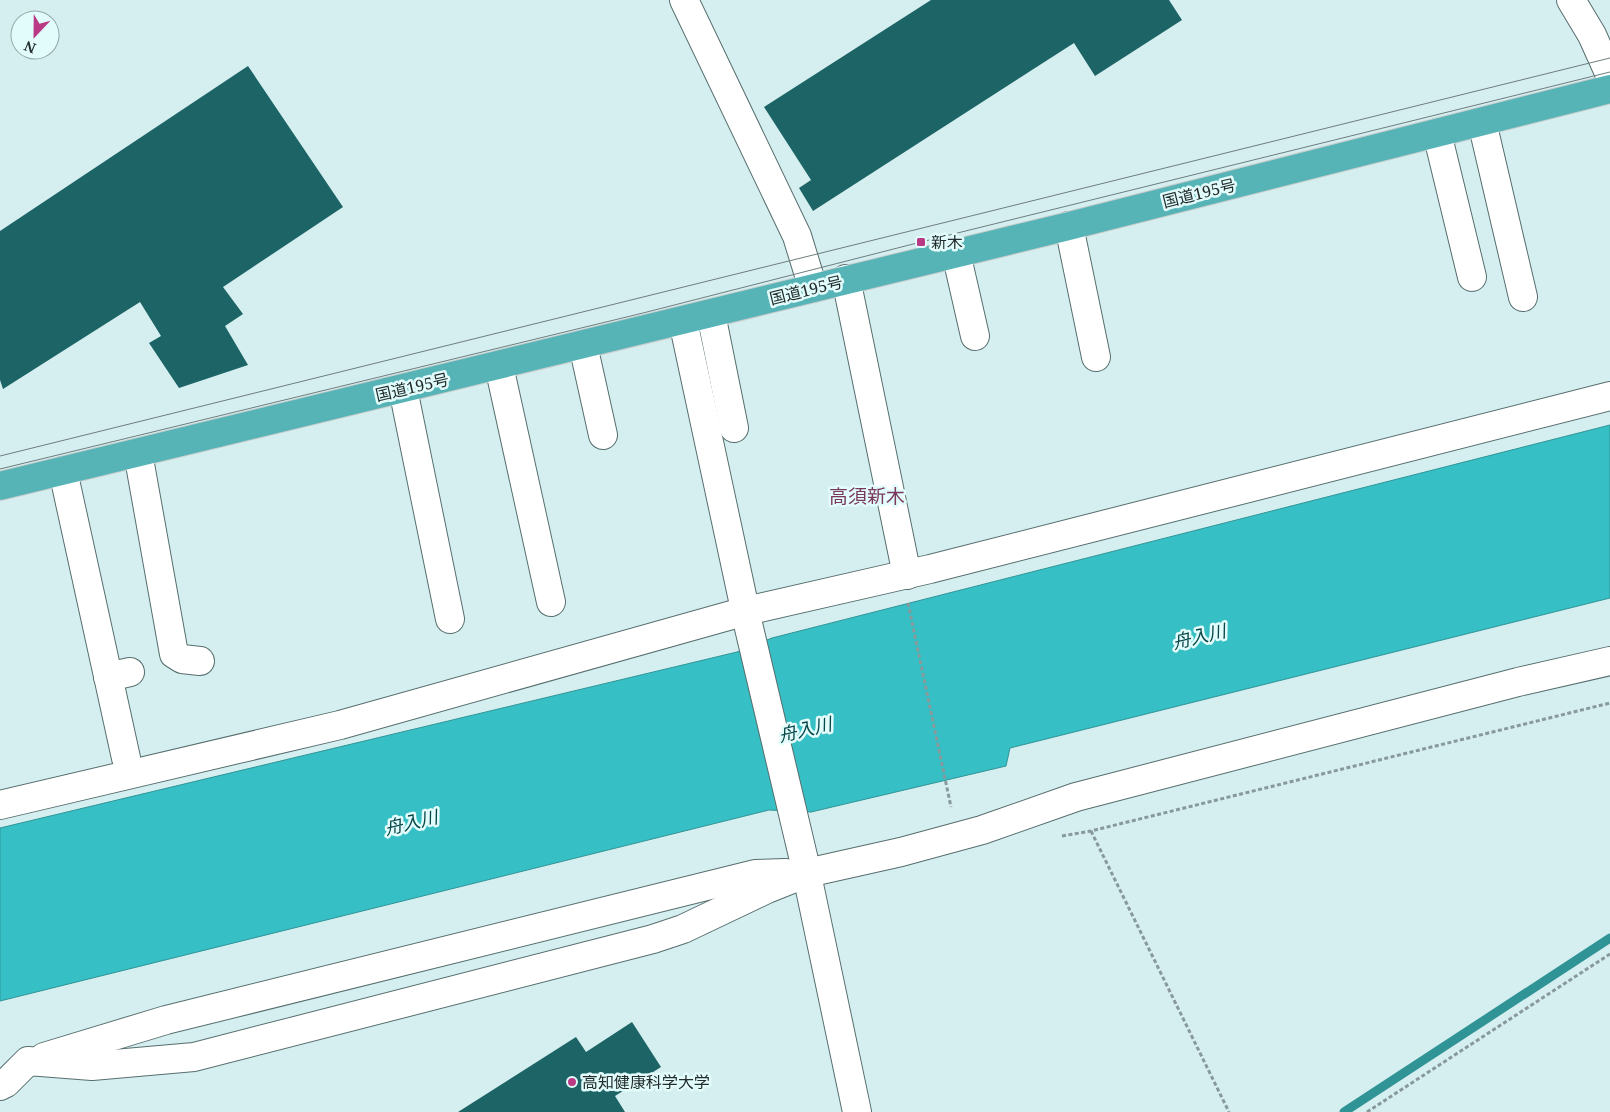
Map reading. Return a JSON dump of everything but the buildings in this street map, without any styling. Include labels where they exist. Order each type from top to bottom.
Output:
[{"type":"highway","name":"国道195号","points":[[1,482],[63,471],[683,322],[846,279],[1069,226],[1610,89]]},
{"type":"street","points":[[684,0],[797,236],[813,288]]},
{"type":"street","points":[[1570,0],[1592,35],[1610,75]]},
{"type":"street","points":[[1482,122],[1523,297]]},
{"type":"street","points":[[1437,133],[1472,277]]},
{"type":"street","points":[[1069,226],[1096,357]]},
{"type":"street","points":[[956,253],[975,336]]},
{"type":"street","points":[[846,279],[907,585]]},
{"type":"street","points":[[711,314],[734,428]]},
{"type":"street","points":[[683,322],[747,620],[805,864],[857,1112]]},
{"type":"street","points":[[576,347],[595,435]]},
{"type":"street","points":[[500,366],[551,602]]},
{"type":"street","points":[[403,389],[450,619]]},
{"type":"street","points":[[0,805],[340,725],[747,620],[907,585],[1610,396]]},
{"type":"street","points":[[138,453],[174,654],[182,659],[200,661]]},
{"type":"street","points":[[63,471],[119,674],[126,758]]},
{"type":"street","points":[[0,1068],[166,1020],[755,874],[805,864],[901,852],[982,830],[1076,797],[1518,682],[1610,661]]},
{"type":"street","points":[[0,1086],[6,1083],[28,1061],[92,1066],[194,1057],[653,940],[683,929],[767,889],[805,864]]},
{"type":"path","points":[[907,585],[952,813]]},
{"type":"path","points":[[1054,837],[1091,831],[1610,703]]},
{"type":"path","points":[[1091,831],[1229,1112]]},
{"type":"path","points":[[1367,1112],[1610,954]]},
{"type":"water","name":"舟入川","points":[[1610,425],[1610,598],[1010,748],[1006,766],[811,812],[769,810],[0,1001],[0,828],[737,652],[772,638]]},
{"type":"waterway","points":[[1344,1112],[1610,938]]},
{"type":"tram line","points":[[0,456],[1610,58]]},
{"type":"tram line","points":[[0,469],[643,313],[921,242],[1610,72]]},
{"type":"place","name":"新木","points":[[921,242]]},
{"type":"place","name":"高知健康科学大学","points":[[572,1082]]},
{"type":"district","name":"高須新木","points":[[867,496]]}]
